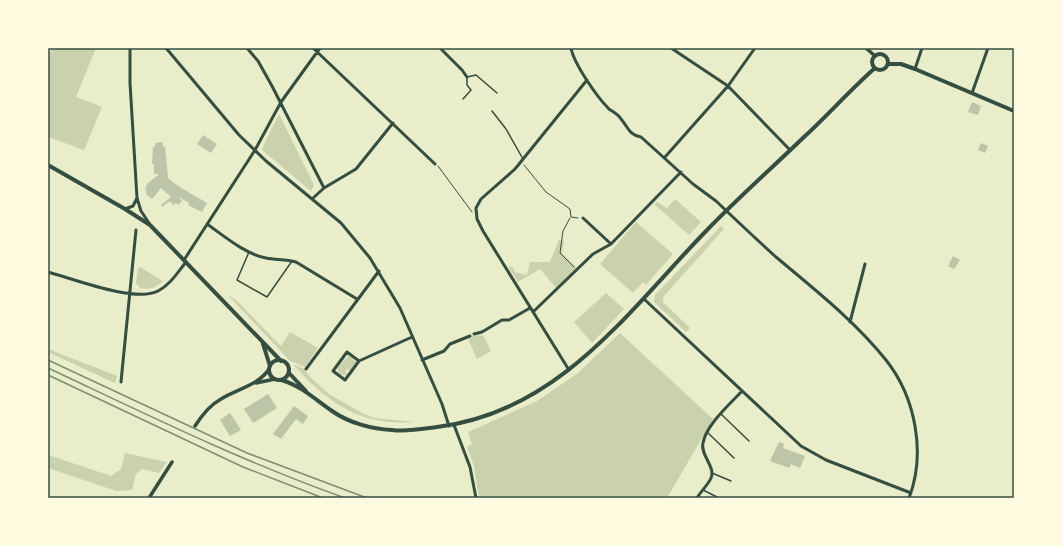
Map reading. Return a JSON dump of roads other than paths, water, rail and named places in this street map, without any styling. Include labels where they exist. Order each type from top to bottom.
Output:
[{"type":"main road","points":[[883,55],[887,58],[888,64],[883,70],[875,68],[872,61],[875,56],[883,55]]},
{"type":"main road","points":[[888,64],[901,64],[915,69],[1014,111]]},
{"type":"main road","points":[[263,344],[271,375],[275,380],[281,380],[307,392],[344,418],[376,428],[404,431],[451,426],[481,418],[515,404],[549,385],[590,353],[726,211],[875,68]]},
{"type":"main road","points":[[48,165],[150,225],[263,344],[287,365],[289,373],[307,392]]},
{"type":"main road","points":[[270,367],[275,361],[280,360]]},
{"type":"main road","points":[[281,380],[289,373]]},
{"type":"street","points":[[130,48],[130,84],[137,198],[141,211],[150,225]]},
{"type":"street","points":[[166,48],[240,135],[255,150],[341,223],[379,271],[400,308],[470,467],[476,498]]},
{"type":"street","points":[[247,48],[258,61],[281,102],[324,188]]},
{"type":"street","points":[[313,48],[435,164]]},
{"type":"street","points":[[48,272],[130,295],[157,292],[166,286],[185,261],[255,150],[281,102],[320,48]]},
{"type":"street","points":[[440,48],[467,77]]},
{"type":"street","points":[[571,48],[573,58],[601,99],[622,119],[628,130],[634,135],[641,137],[726,211],[850,322],[887,361],[902,387],[910,407],[917,445],[917,465],[909,498]]},
{"type":"street","points":[[671,48],[728,86],[790,150]]},
{"type":"street","points":[[665,157],[728,86],[755,48]]},
{"type":"street","points":[[866,48],[875,56]]},
{"type":"street","points":[[915,69],[922,48]]},
{"type":"street","points":[[972,93],[988,48]]},
{"type":"street","points":[[569,370],[477,219],[476,208],[481,198],[508,176],[522,160],[588,80]]},
{"type":"street","points":[[312,199],[324,188],[356,169],[393,123]]},
{"type":"street","points":[[533,312],[599,250],[611,244],[682,172]]},
{"type":"street","points":[[125,209],[133,206],[137,198]]},
{"type":"street","points":[[583,218],[611,244]]},
{"type":"street","points":[[207,224],[250,252],[266,258],[292,261],[357,299]]},
{"type":"street","points":[[122,382],[136,230]]},
{"type":"street","points":[[850,322],[865,264]]},
{"type":"street","points":[[306,369],[379,271]]},
{"type":"street","points":[[644,298],[792,439],[815,455],[911,493]]},
{"type":"street","points":[[474,334],[482,332],[502,320],[509,320],[530,308]]},
{"type":"street","points":[[422,360],[444,351],[450,344],[470,336]]},
{"type":"street","points":[[359,361],[347,352],[334,371],[345,380],[359,361],[412,337]]},
{"type":"street","points":[[195,426],[206,411],[220,400],[253,384],[264,376],[270,367]]},
{"type":"street","points":[[253,384],[275,380]]},
{"type":"street","points":[[697,498],[712,473],[702,449],[703,442],[708,432],[721,414],[742,391]]},
{"type":"street","points":[[149,498],[172,462]]},
{"type":"lane","points":[[463,99],[471,90],[467,85],[467,77],[476,75],[497,93]]},
{"type":"lane","points":[[492,111],[506,129],[522,160]]},
{"type":"lane","points":[[250,252],[237,280],[267,297],[292,261]]},
{"type":"lane","points":[[721,414],[749,441]]},
{"type":"lane","points":[[708,432],[734,458]]},
{"type":"lane","points":[[712,473],[731,481]]},
{"type":"lane","points":[[702,490],[719,498]]},
{"type":"railway","points":[[48,360],[247,453],[367,498]]},
{"type":"railway","points":[[48,368],[232,453],[345,498]]},
{"type":"railway","points":[[48,375],[243,467],[323,498]]}]
